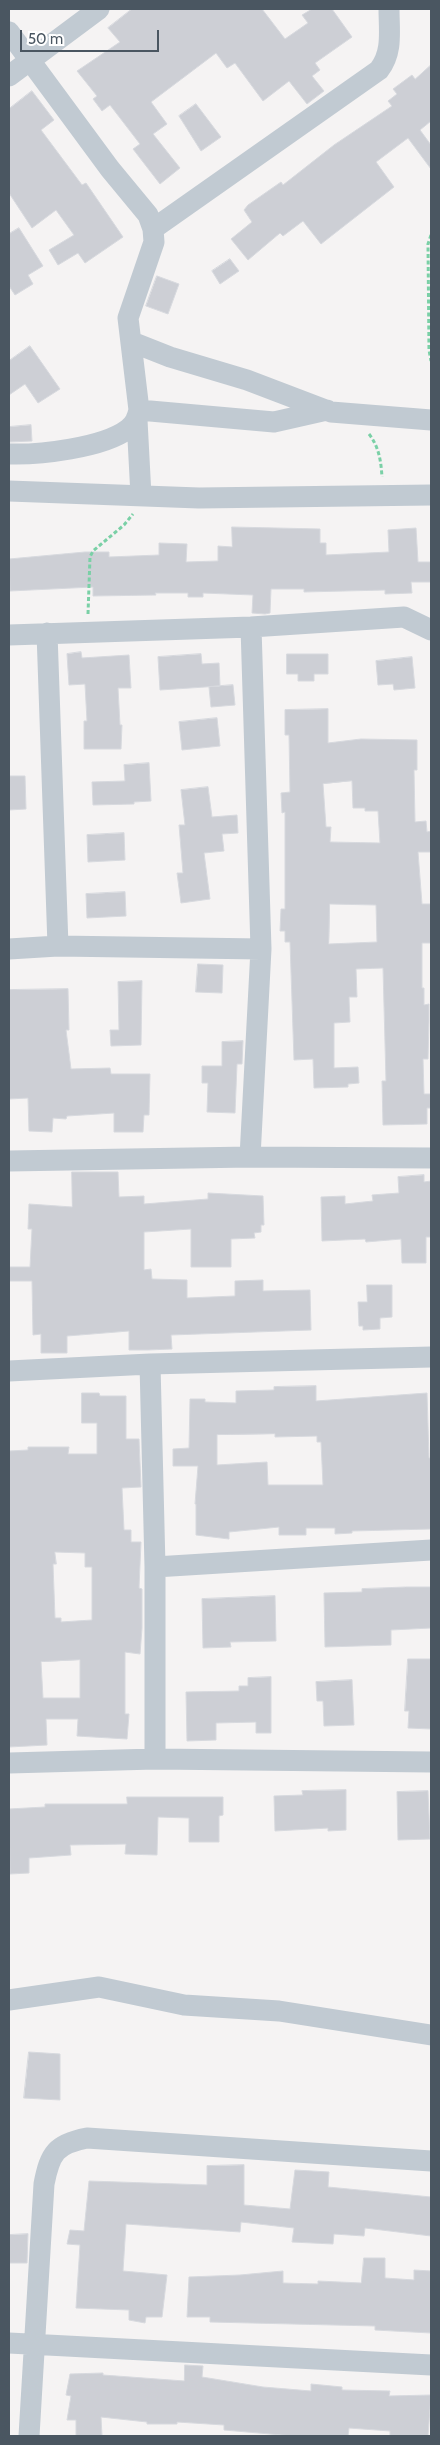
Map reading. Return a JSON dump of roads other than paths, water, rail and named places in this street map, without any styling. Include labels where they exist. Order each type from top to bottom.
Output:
[{"type":"street","points":[[9,76],[99,9]]},
{"type":"street","points":[[153,230],[379,70],[387,60],[389,48],[389,9]]},
{"type":"street","points":[[9,32],[110,169],[148,215],[153,230],[154,242],[128,318],[132,342],[138,415],[140,496]]},
{"type":"street","points":[[132,342],[170,357],[247,380],[327,410],[356,415],[431,420]]},
{"type":"street","points":[[138,415],[274,422],[327,410]]},
{"type":"street","points":[[9,454],[28,455],[94,444],[128,430],[138,415]]},
{"type":"street","points":[[9,491],[199,498],[431,496]]},
{"type":"street","points":[[9,635],[251,627],[404,616],[431,630]]},
{"type":"street","points":[[250,1157],[260,949],[251,627]]},
{"type":"street","points":[[47,633],[58,946]]},
{"type":"street","points":[[9,949],[58,946],[260,949]]},
{"type":"street","points":[[9,1161],[250,1157],[431,1158]]},
{"type":"street","points":[[9,1371],[150,1364],[431,1357]]},
{"type":"street","points":[[150,1364],[155,1567],[155,1759]]},
{"type":"street","points":[[155,1567],[431,1550]]},
{"type":"street","points":[[9,1763],[155,1759],[431,1762]]},
{"type":"street","points":[[9,2000],[99,1987],[184,2005],[279,2011],[431,2035]]},
{"type":"street","points":[[30,2436],[44,2184],[48,2164],[56,2150],[70,2141],[87,2138],[431,2160]]},
{"type":"street","points":[[9,2343],[431,2365]]}]
